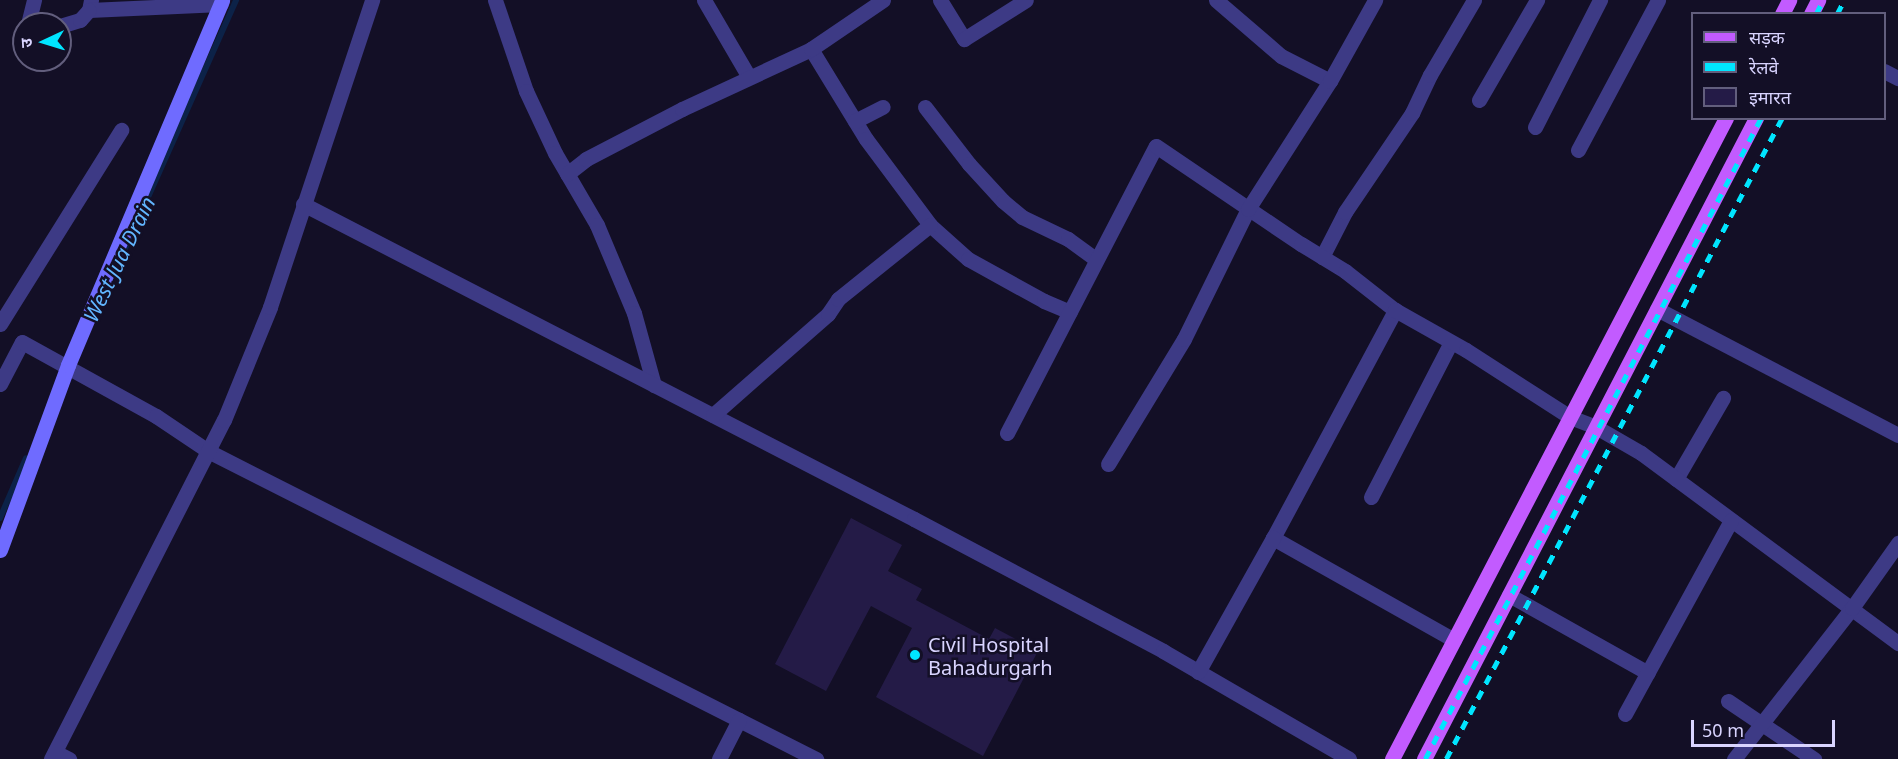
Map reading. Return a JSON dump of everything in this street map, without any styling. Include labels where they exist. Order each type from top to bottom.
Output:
[{"type":"main road","points":[[0,550],[68,365],[221,2]]},
{"type":"main road","points":[[1392,759],[1725,120]]},
{"type":"main road","points":[[1424,759],[1755,120]]},
{"type":"street","points":[[69,759],[53,755],[224,420],[270,307],[372,0]]},
{"type":"street","points":[[495,0],[526,91],[567,174],[597,225],[634,314],[654,385]]},
{"type":"street","points":[[704,0],[749,77]]},
{"type":"street","points":[[567,174],[586,159],[643,129],[811,49],[883,0]]},
{"type":"street","points":[[940,0],[964,39],[1026,0]]},
{"type":"street","points":[[1216,0],[1281,56],[1330,81]]},
{"type":"street","points":[[1108,464],[1184,339],[1248,209],[1330,81],[1375,0]]},
{"type":"street","points":[[1322,257],[1345,212],[1412,113],[1430,75],[1474,0]]},
{"type":"street","points":[[1479,100],[1537,0]]},
{"type":"street","points":[[1535,127],[1600,0]]},
{"type":"street","points":[[1578,150],[1658,0]]},
{"type":"street","points":[[72,22],[80,20],[90,5],[221,2]]},
{"type":"street","points":[[811,49],[855,121],[930,225],[968,259],[1044,302],[1070,312]]},
{"type":"street","points":[[855,121],[883,107]]},
{"type":"street","points":[[925,108],[969,164],[1022,218],[1068,239],[1096,259]]},
{"type":"street","points":[[121,130],[0,326],[22,342],[68,365],[156,416],[208,451],[816,759]]},
{"type":"street","points":[[1007,433],[1049,347],[1070,312],[1156,146],[1345,271],[1395,310],[1451,342],[1570,417],[1596,427],[1641,453],[1898,643]]},
{"type":"street","points":[[303,204],[935,530],[1198,672],[1349,759]]},
{"type":"street","points":[[713,415],[828,314],[838,299],[930,225]]},
{"type":"street","points":[[1657,309],[1898,435]]},
{"type":"street","points":[[1198,672],[1273,538],[1374,345],[1395,310]]},
{"type":"street","points":[[0,384],[22,342]]},
{"type":"street","points":[[1371,497],[1451,342]]},
{"type":"street","points":[[1676,478],[1723,398]]},
{"type":"street","points":[[1625,714],[1731,520]]},
{"type":"street","points":[[1273,538],[1454,640]]},
{"type":"street","points":[[1734,759],[1852,608],[1898,543]]},
{"type":"street","points":[[1509,595],[1648,673]]},
{"type":"street","points":[[1728,701],[1814,759]]},
{"type":"street","points":[[719,759],[739,720]]},
{"type":"building","points":[[851,518],[902,545],[888,571],[922,589],[916,600],[989,639],[995,628],[1038,651],[983,756],[876,697],[912,628],[871,606],[826,691],[775,664]]},
{"type":"waterway","name":"West Jua Drain","points":[[123,253],[236,0]]},
{"type":"waterway","name":"West Jua Drain","points":[[0,518],[26,458]]},
{"type":"railway","points":[[1817,12],[1823,0]]},
{"type":"railway","points":[[1838,12],[1844,0]]},
{"type":"railway","points":[[1425,759],[1760,120]]},
{"type":"railway","points":[[1446,759],[1781,120]]},
{"type":"place","name":"Civil Hospital Bahadurgarh","points":[[915,655]]}]
